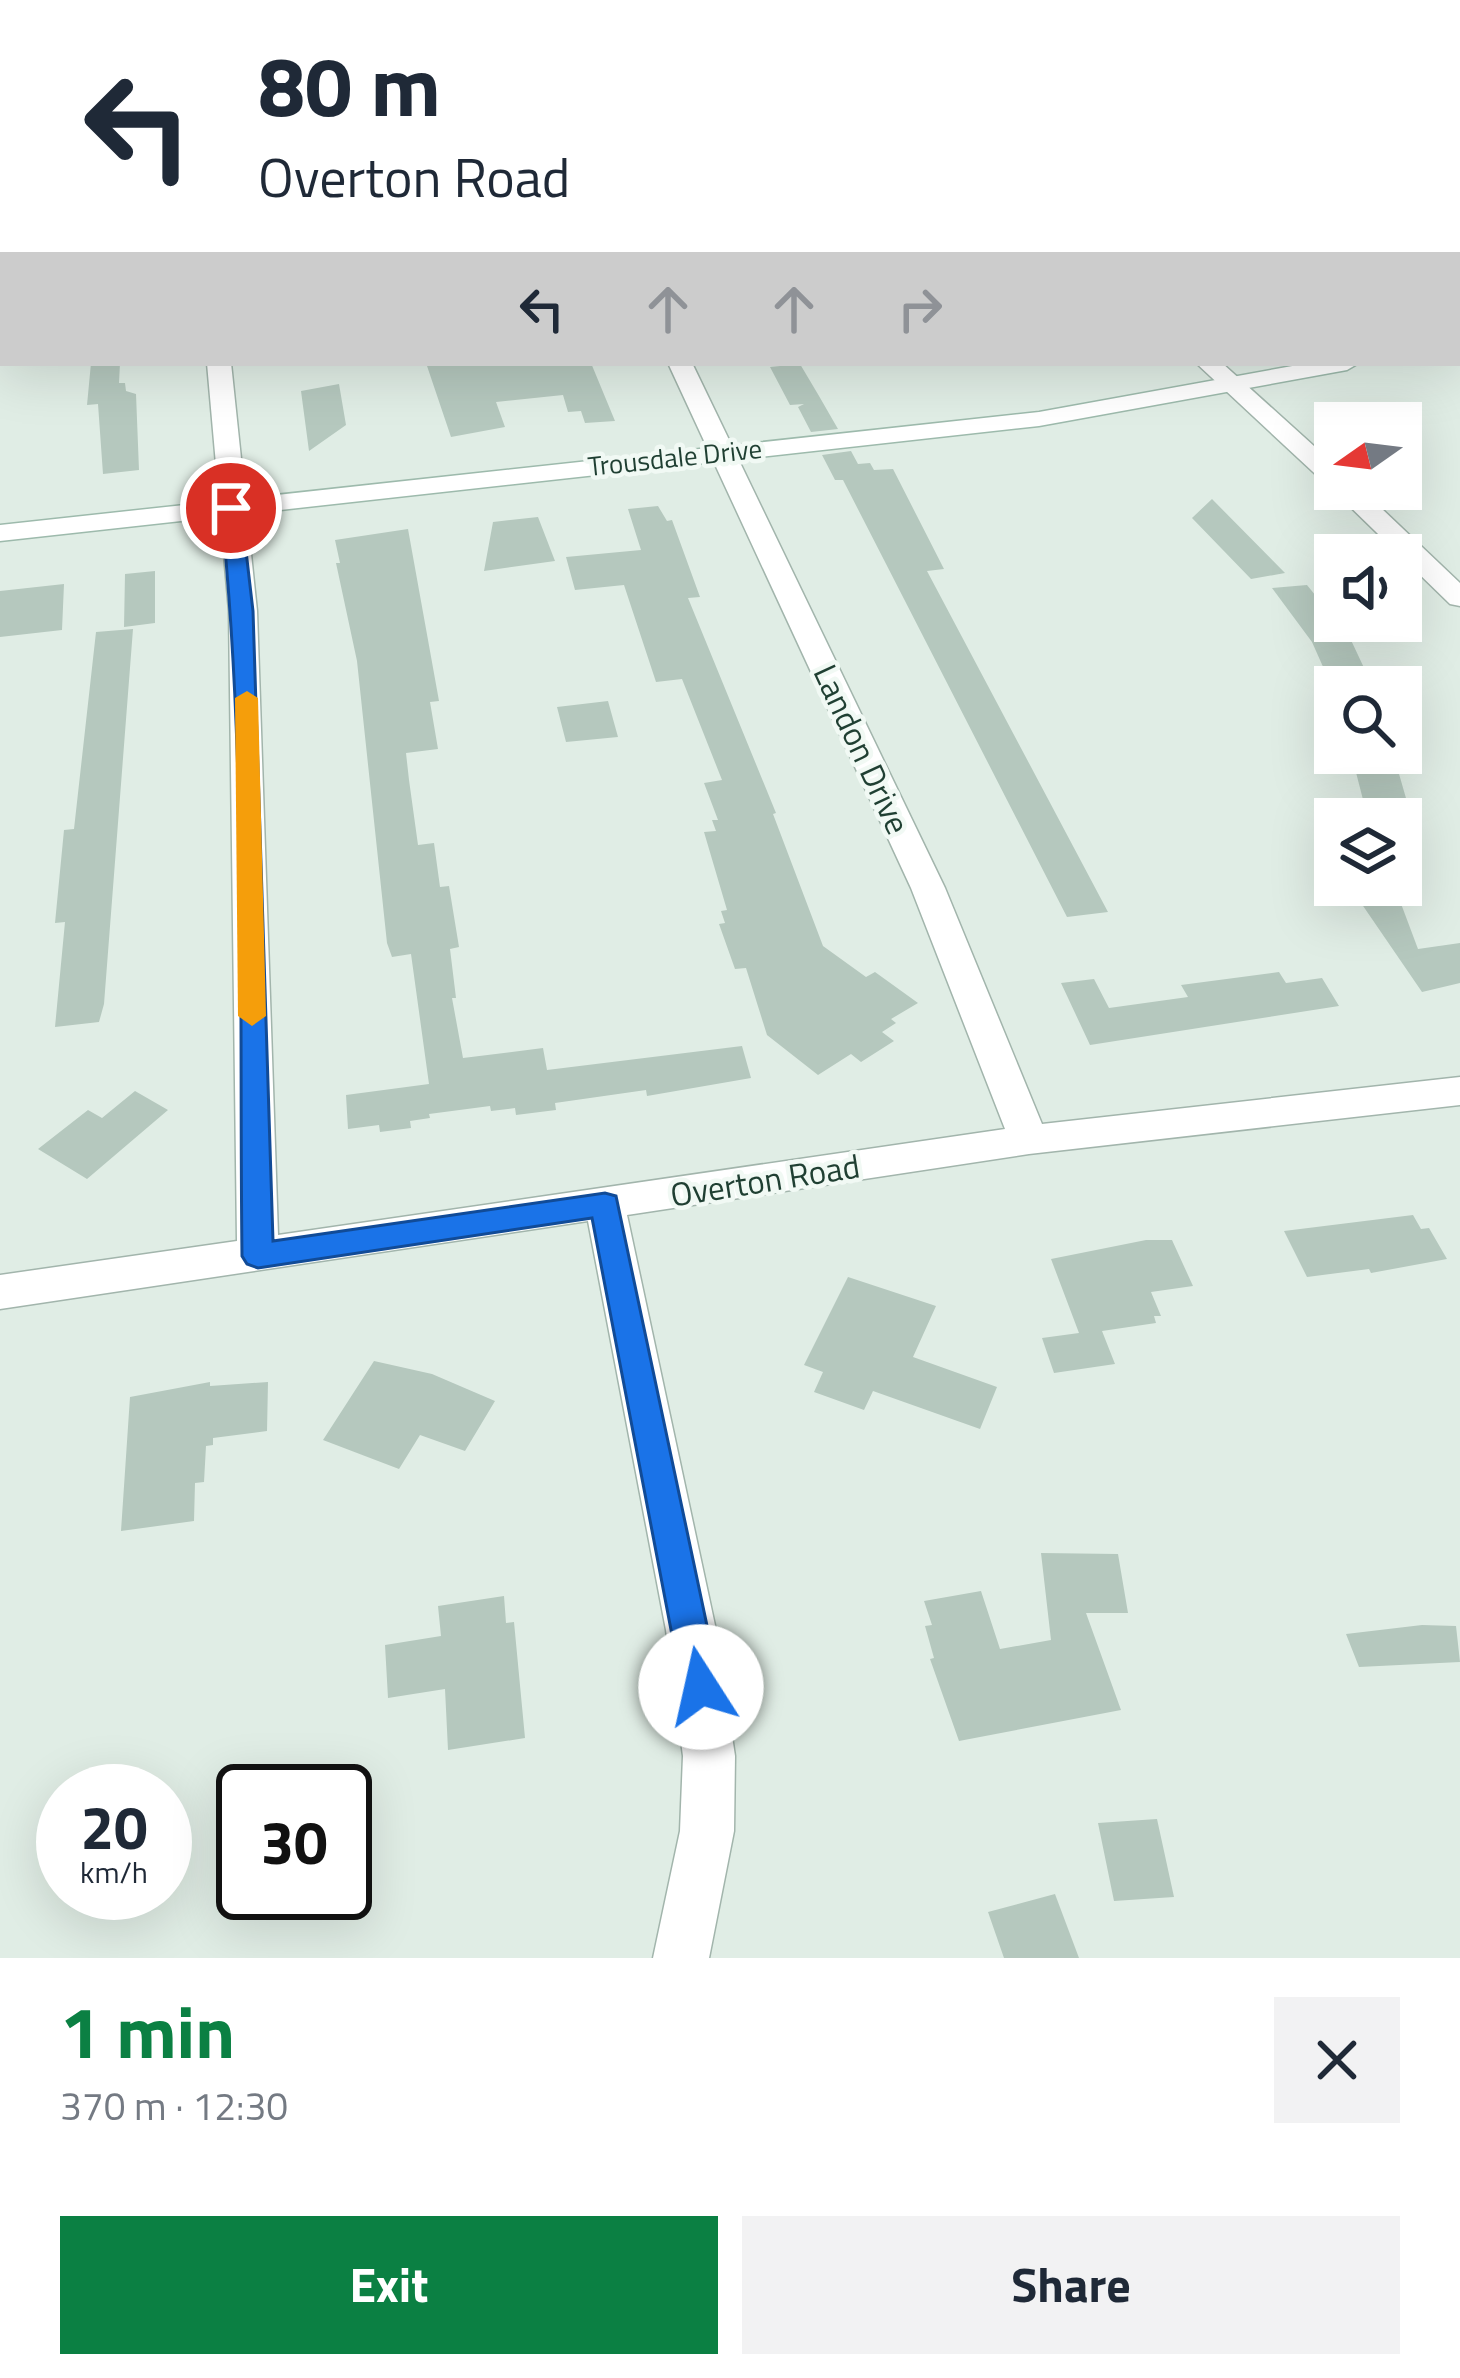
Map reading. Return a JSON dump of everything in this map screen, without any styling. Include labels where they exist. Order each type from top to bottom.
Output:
[{"type":"street","points":[[219,366],[243,611],[258,1256]]},
{"type":"street","name":"Landon Drive","points":[[681,366],[928,888],[1029,1140]]},
{"type":"street","points":[[1211,366],[1314,459]]},
{"type":"street","name":"Trousdale Drive","points":[[0,533],[1053,417],[1332,366]]},
{"type":"street","points":[[1368,510],[1460,598]]},
{"type":"street","name":"Overton Road","points":[[0,1292],[1029,1140],[1460,1091]]},
{"type":"street","points":[[605,1204],[691,1630],[709,1756],[706,1831],[681,1958]]},
{"type":"building","points":[[91,366],[120,366],[119,383],[136,394],[139,470],[103,474],[98,404],[87,405]]},
{"type":"building","points":[[427,366],[592,366],[615,421],[585,423],[581,411],[568,412],[563,395],[496,402],[505,427],[451,437]]},
{"type":"building","points":[[801,366],[838,429],[811,432],[798,407],[804,404],[790,405],[770,367]]},
{"type":"building","points":[[339,384],[346,425],[309,451],[301,391]]},
{"type":"building","points":[[851,451],[858,464],[870,463],[874,470],[893,469],[944,569],[927,571],[1108,912],[1067,917],[843,480],[835,480],[822,455]]},
{"type":"building","points":[[1212,499],[1285,573],[1251,579],[1192,518]]},
{"type":"building","points":[[658,506],[667,521],[672,520],[700,597],[688,598],[776,813],[823,946],[866,977],[875,972],[918,1003],[891,1019],[896,1023],[882,1032],[894,1041],[861,1062],[851,1054],[818,1075],[767,1035],[746,968],[735,969],[719,924],[725,923],[721,911],[727,910],[704,832],[716,831],[712,820],[718,820],[704,783],[722,780],[682,679],[656,682],[624,585],[575,590],[566,557],[641,550],[628,509]]},
{"type":"building","points":[[538,517],[555,561],[484,571],[493,522]]},
{"type":"building","points":[[408,529],[439,701],[430,702],[438,749],[406,753],[418,845],[434,843],[440,887],[449,886],[459,947],[450,949],[456,998],[452,998],[463,1058],[543,1048],[547,1070],[742,1046],[751,1078],[647,1096],[646,1090],[555,1103],[556,1110],[516,1115],[515,1108],[491,1111],[490,1106],[429,1114],[430,1118],[410,1121],[411,1128],[348,1129],[346,1095],[429,1084],[411,954],[392,957],[387,943],[357,661],[335,540]]},
{"type":"building","points":[[155,571],[155,623],[124,627],[125,574]]},
{"type":"building","points":[[64,584],[62,630],[0,637],[0,591]]},
{"type":"building","points":[[1307,585],[1314,594],[1314,642],[1352,642],[1363,666],[1323,666],[1312,642],[1272,588]]},
{"type":"building","points":[[133,629],[104,1004],[99,1022],[55,1027],[65,922],[55,923],[64,830],[74,829],[96,632]]},
{"type":"building","points":[[608,701],[618,737],[566,742],[557,707]]},
{"type":"building","points":[[1356,774],[1399,774],[1406,798],[1363,798]]},
{"type":"building","points":[[1363,906],[1402,906],[1418,949],[1460,943],[1460,983],[1422,992]]},
{"type":"building","points":[[1279,972],[1286,983],[1322,978],[1339,1006],[1090,1045],[1061,983],[1094,979],[1109,1008],[1188,997],[1181,985]]},
{"type":"building","points":[[135,1091],[168,1110],[87,1179],[38,1149],[88,1110],[102,1118]]},
{"type":"building","points":[[1413,1215],[1421,1229],[1429,1228],[1447,1259],[1371,1273],[1369,1269],[1307,1277],[1284,1231]]},
{"type":"building","points":[[1146,1240],[1172,1240],[1193,1286],[1151,1292],[1161,1316],[1154,1316],[1156,1323],[1102,1331],[1115,1364],[1054,1373],[1042,1338],[1079,1333],[1051,1259]]},
{"type":"building","points":[[848,1277],[936,1306],[913,1357],[997,1387],[980,1429],[873,1391],[864,1410],[814,1392],[823,1372],[804,1365]]},
{"type":"building","points":[[374,1361],[432,1374],[495,1401],[465,1451],[420,1435],[399,1469],[323,1440]]},
{"type":"building","points":[[210,1382],[210,1386],[268,1382],[267,1431],[213,1438],[213,1445],[206,1446],[204,1482],[195,1483],[194,1521],[121,1531],[130,1397]]},
{"type":"building","points":[[1041,1553],[1118,1554],[1128,1613],[1086,1613],[1121,1710],[959,1741],[930,1659],[934,1658],[925,1626],[932,1625],[924,1601],[981,1591],[1000,1649],[1051,1640]]},
{"type":"building","points":[[504,1596],[506,1623],[514,1622],[525,1738],[448,1750],[445,1689],[388,1698],[385,1645],[441,1636],[438,1606]]},
{"type":"building","points":[[1456,1626],[1460,1662],[1359,1667],[1346,1634]]},
{"type":"building","points":[[1157,1819],[1174,1897],[1114,1901],[1098,1823]]},
{"type":"building","points":[[1055,1894],[1079,1958],[1004,1958],[988,1912]]},
{"type":"slow traffic","points":[[247,698],[252,1016]]},
{"type":"route","points":[[231,508],[243,611],[248,737],[258,1256],[605,1204],[701,1687]]}]
